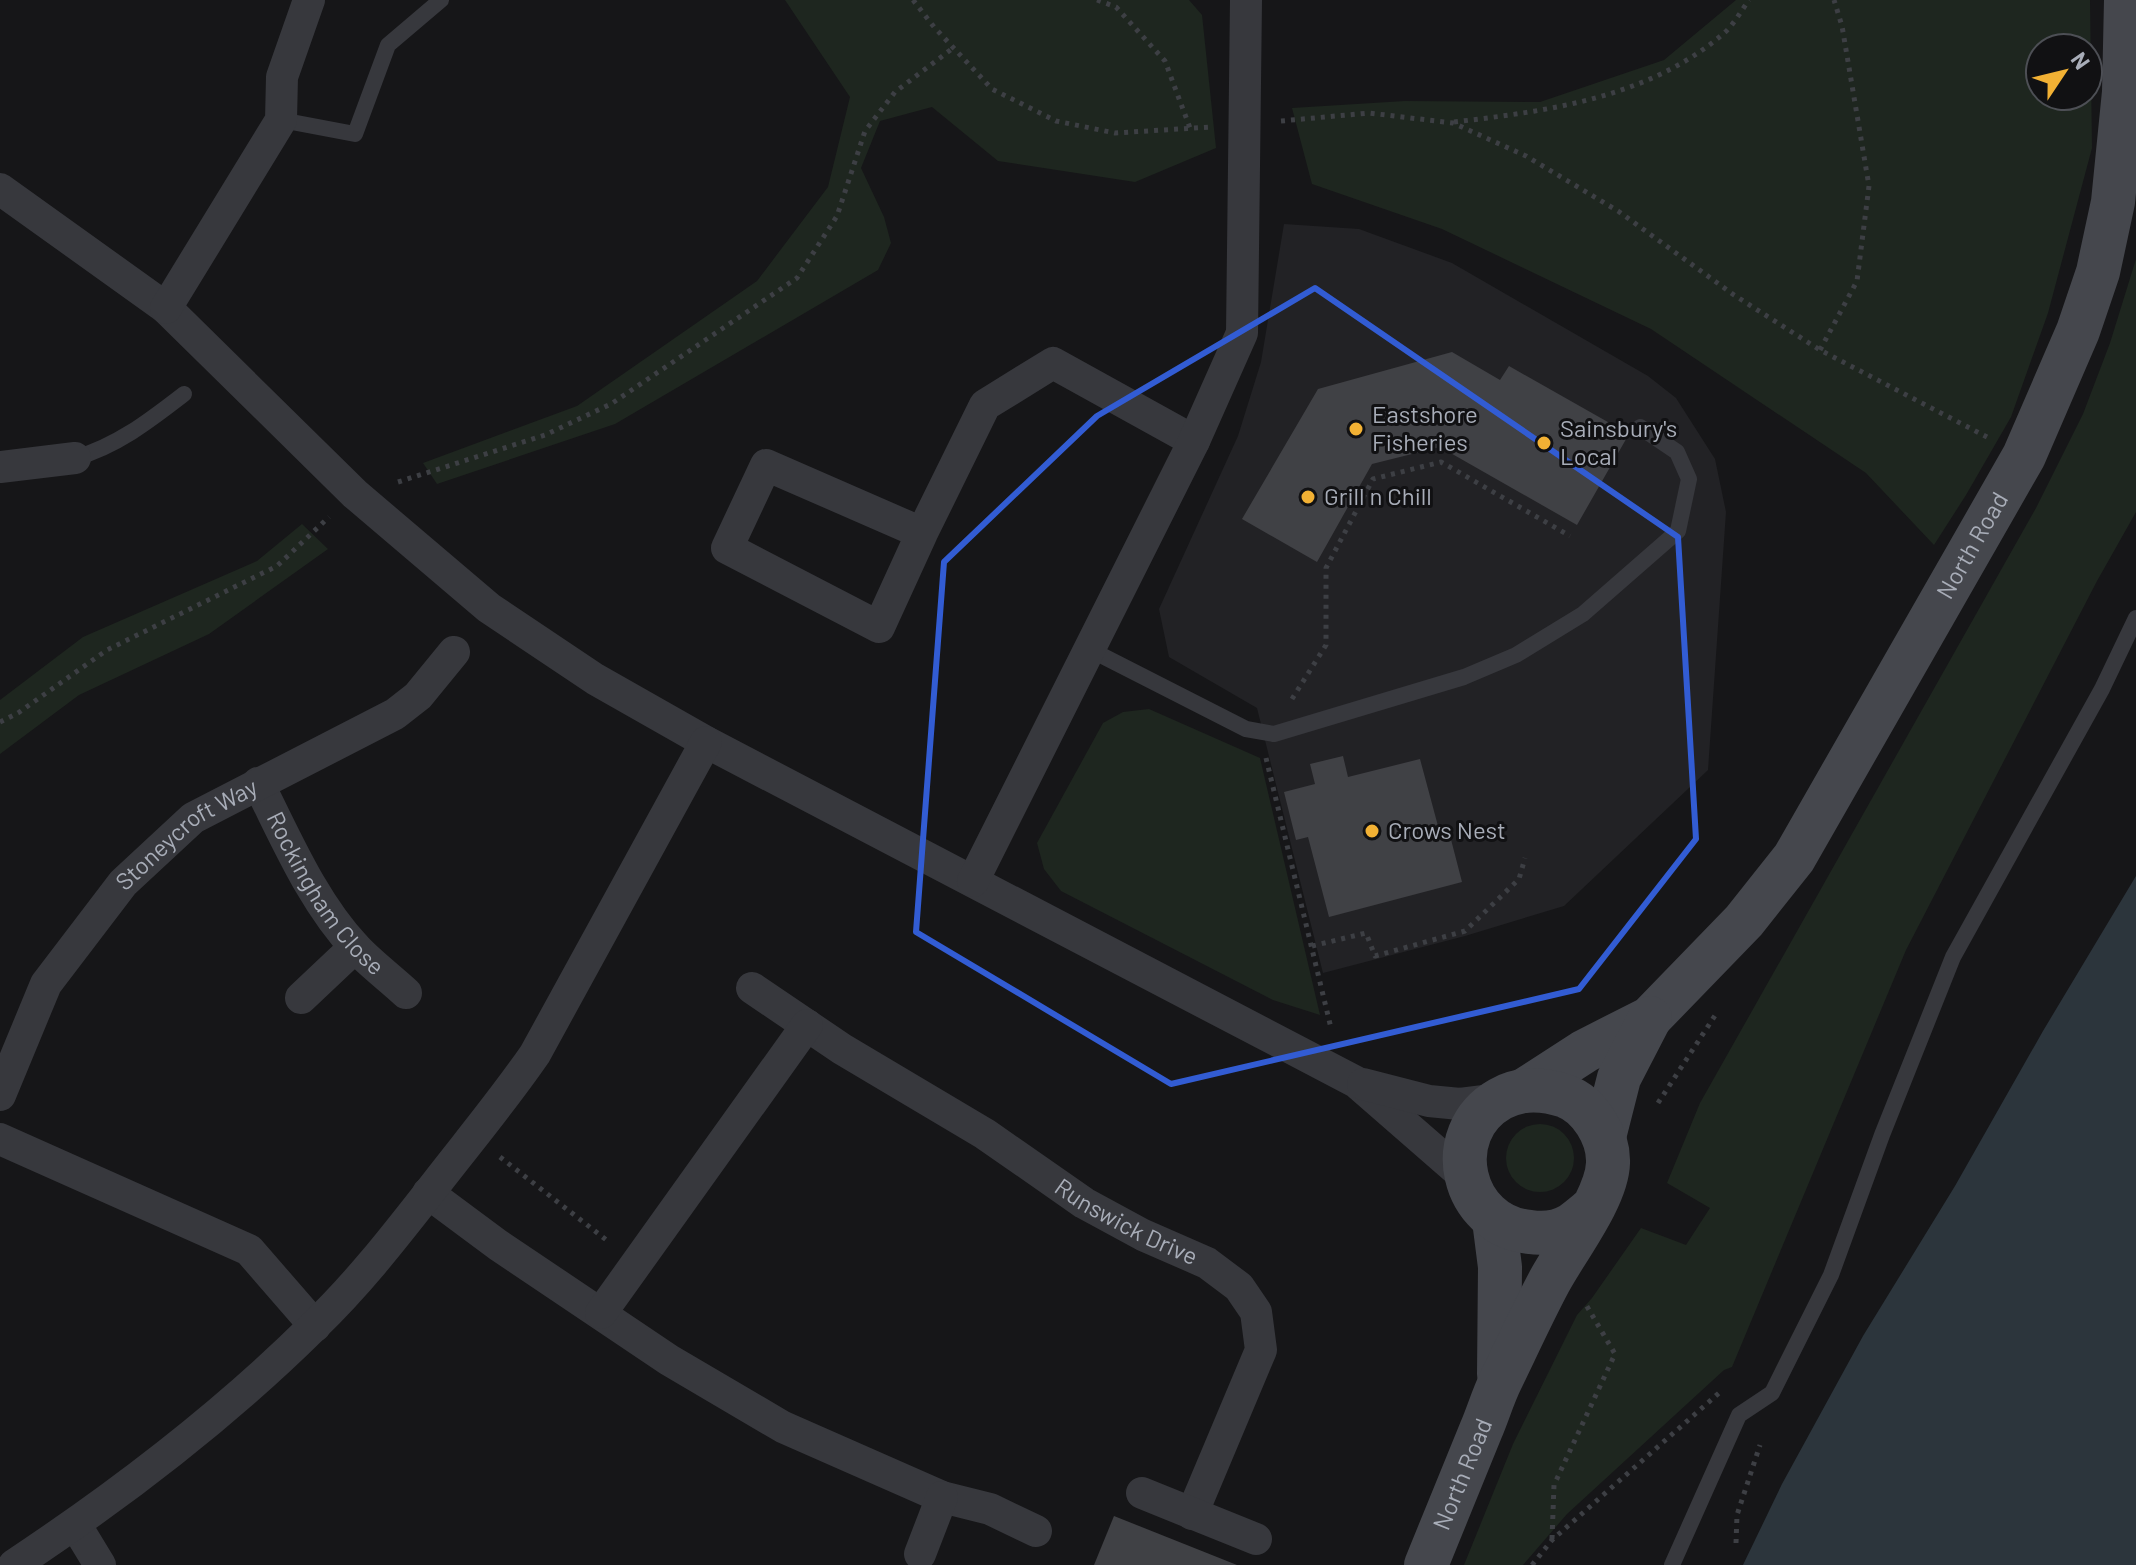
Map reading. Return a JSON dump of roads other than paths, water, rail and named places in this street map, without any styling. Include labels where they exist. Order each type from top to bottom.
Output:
[{"type":"main road","name":"North Road","points":[[1650,1018],[1744,921],[1794,858],[2024,456],[2078,331],[2098,272],[2113,202],[2124,92],[2126,0]]},
{"type":"main road","points":[[1511,1095],[1548,1090],[1572,1099],[1591,1115],[1604,1137],[1609,1162],[1604,1188],[1590,1210],[1569,1226],[1544,1234],[1517,1231],[1494,1220],[1476,1201],[1465,1177],[1466,1147],[1477,1120],[1511,1095],[1585,1051],[1650,1018]]},
{"type":"main road","points":[[1604,1137],[1619,1078],[1650,1018]]},
{"type":"main road","name":"North Road","points":[[1426,1565],[1499,1384],[1550,1281],[1590,1210]]},
{"type":"main road","points":[[1494,1220],[1500,1267],[1499,1384]]},
{"type":"street","points":[[166,308],[281,120],[282,77],[309,0]]},
{"type":"street","points":[[973,881],[1194,441],[1242,333],[1246,0]]},
{"type":"street","points":[[0,189],[166,308],[355,494],[489,608],[595,679],[706,742],[1356,1082],[1429,1101],[1460,1104],[1511,1095]]},
{"type":"street","points":[[922,533],[766,465],[727,548],[879,627],[985,405],[1053,363],[1194,441]]},
{"type":"street","points":[[0,467],[75,458]]},
{"type":"street","name":"Stoneycroft Way","points":[[0,1095],[46,984],[123,883],[193,818],[395,714],[418,696],[454,652]]},
{"type":"street","points":[[14,1565],[75,1524],[204,1427],[315,1326],[386,1249],[535,1054],[706,742]]},
{"type":"street","name":"Rockingham Close","points":[[258,783],[327,910],[355,947],[406,993]]},
{"type":"street","points":[[301,998],[355,947]]},
{"type":"street","name":"Runswick Drive","points":[[752,988],[985,1134],[1084,1203],[1143,1235],[1207,1263],[1239,1287],[1256,1312],[1261,1350],[1192,1514]]},
{"type":"street","points":[[601,1313],[807,1025]]},
{"type":"street","points":[[1356,1082],[1465,1177]]},
{"type":"street","points":[[0,1139],[249,1250],[315,1326]]},
{"type":"street","points":[[428,1193],[498,1245],[669,1360],[783,1427],[942,1497],[990,1509],[1036,1531]]},
{"type":"street","points":[[1142,1493],[1256,1539]]},
{"type":"street","points":[[920,1554],[942,1497]]},
{"type":"street","points":[[75,1524],[100,1565]]},
{"type":"lane","points":[[281,120],[355,134],[388,45],[441,0]]},
{"type":"lane","points":[[75,458],[101,451],[123,439],[184,394]]},
{"type":"lane","points":[[1089,649],[1246,729],[1274,734],[1464,677],[1516,655],[1583,614],[1678,531],[1689,479],[1677,452],[1640,427]]},
{"type":"lane","points":[[1672,1565],[1739,1415],[1772,1393],[1831,1275],[1882,1135],[1953,957],[2102,689],[2136,618]]},
{"type":"place","name":"Eastshore Fisheries","points":[[1356,429]]},
{"type":"place","name":"Sainsbury's Local","points":[[1544,443]]},
{"type":"place","name":"Grill n Chill","points":[[1308,497]]},
{"type":"place","name":"Crows Nest","points":[[1372,831]]}]
